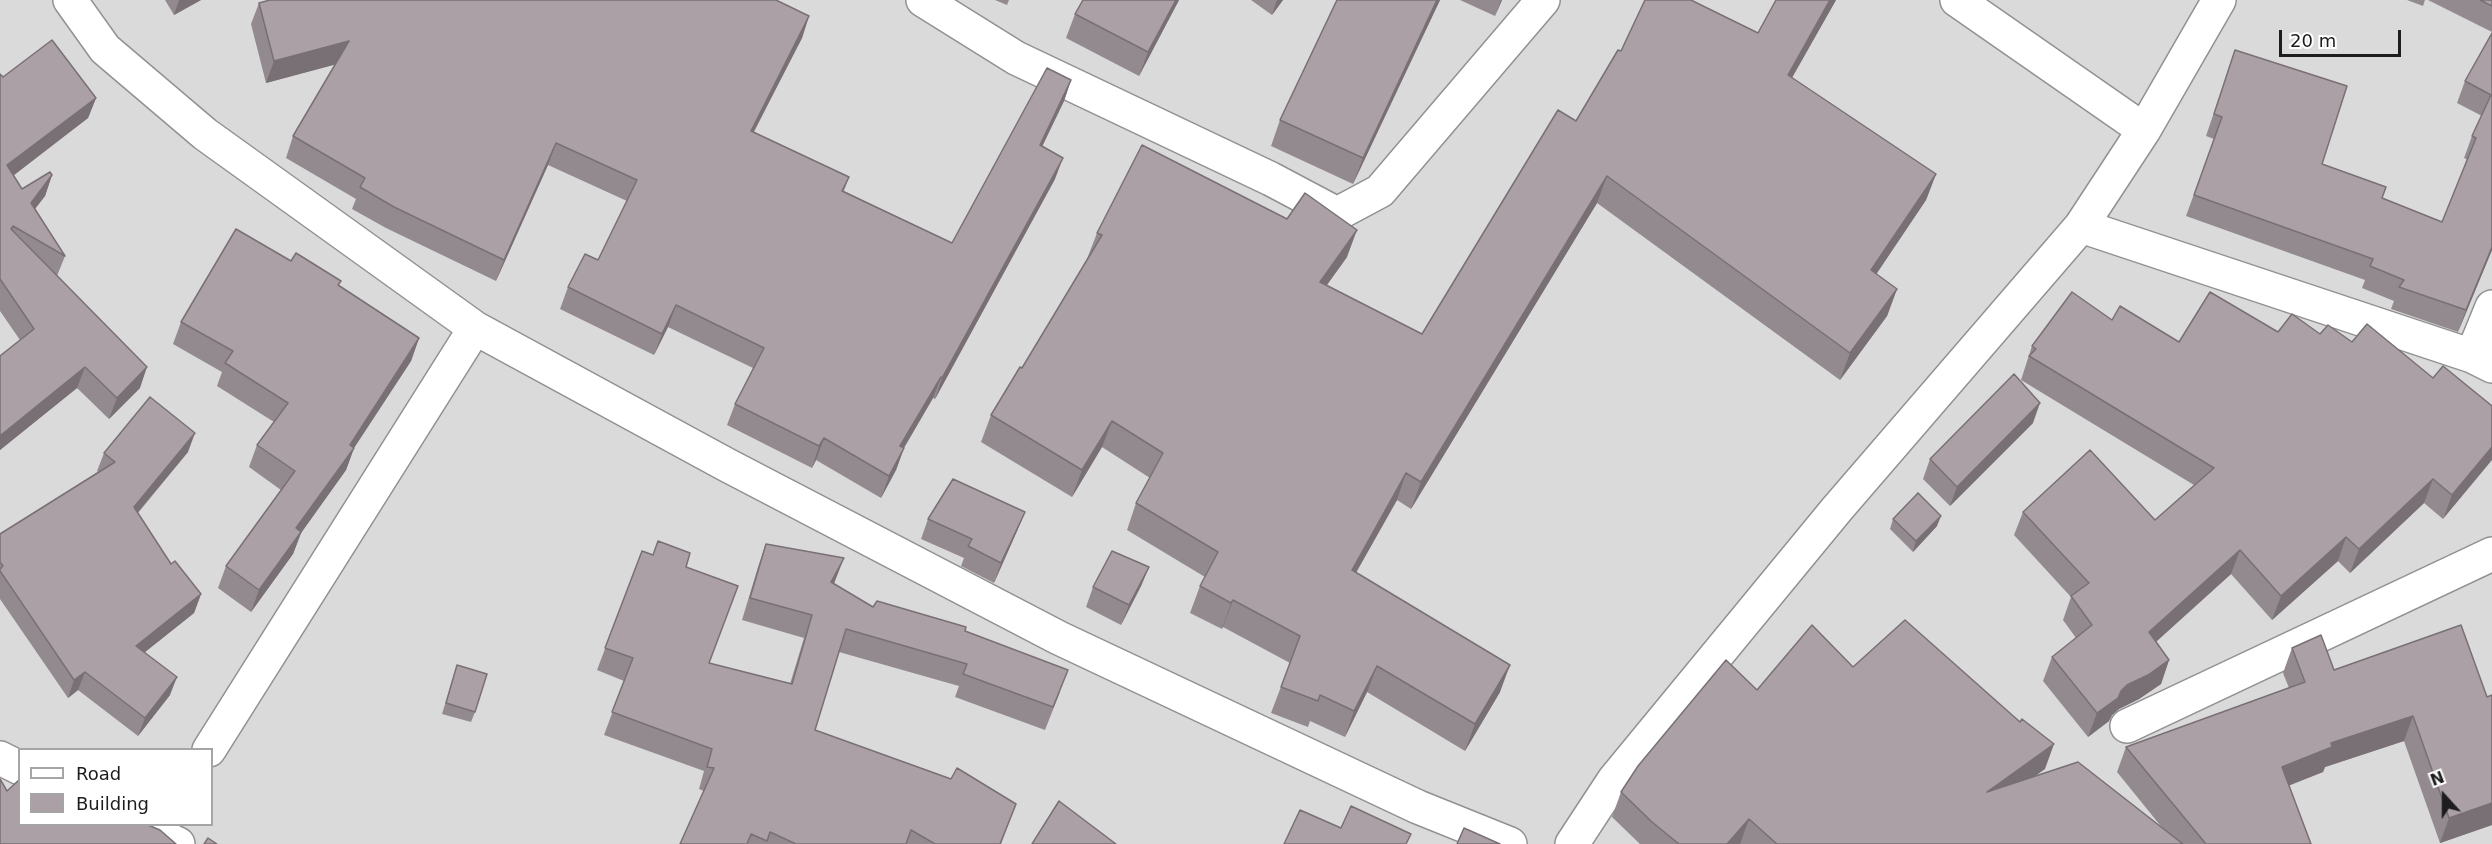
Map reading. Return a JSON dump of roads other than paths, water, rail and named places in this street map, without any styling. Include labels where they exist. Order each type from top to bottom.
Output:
[{"type":"street","points":[[70,0],[105,49],[205,134],[475,328],[727,465],[1059,638],[1418,807],[1510,844]]},
{"type":"street","points":[[923,0],[1016,58],[1271,179],[1337,214],[1380,191],[1543,0]]},
{"type":"street","points":[[1958,0],[2144,130]]},
{"type":"street","points":[[1572,844],[1621,771],[1837,509],[2081,226],[2144,130],[2219,0]]},
{"type":"street","points":[[2081,226],[2482,361],[2492,307]]},
{"type":"street","points":[[210,748],[475,328]]},
{"type":"street","points":[[2127,726],[2492,554]]},
{"type":"street","points":[[0,758],[18,767]]}]
